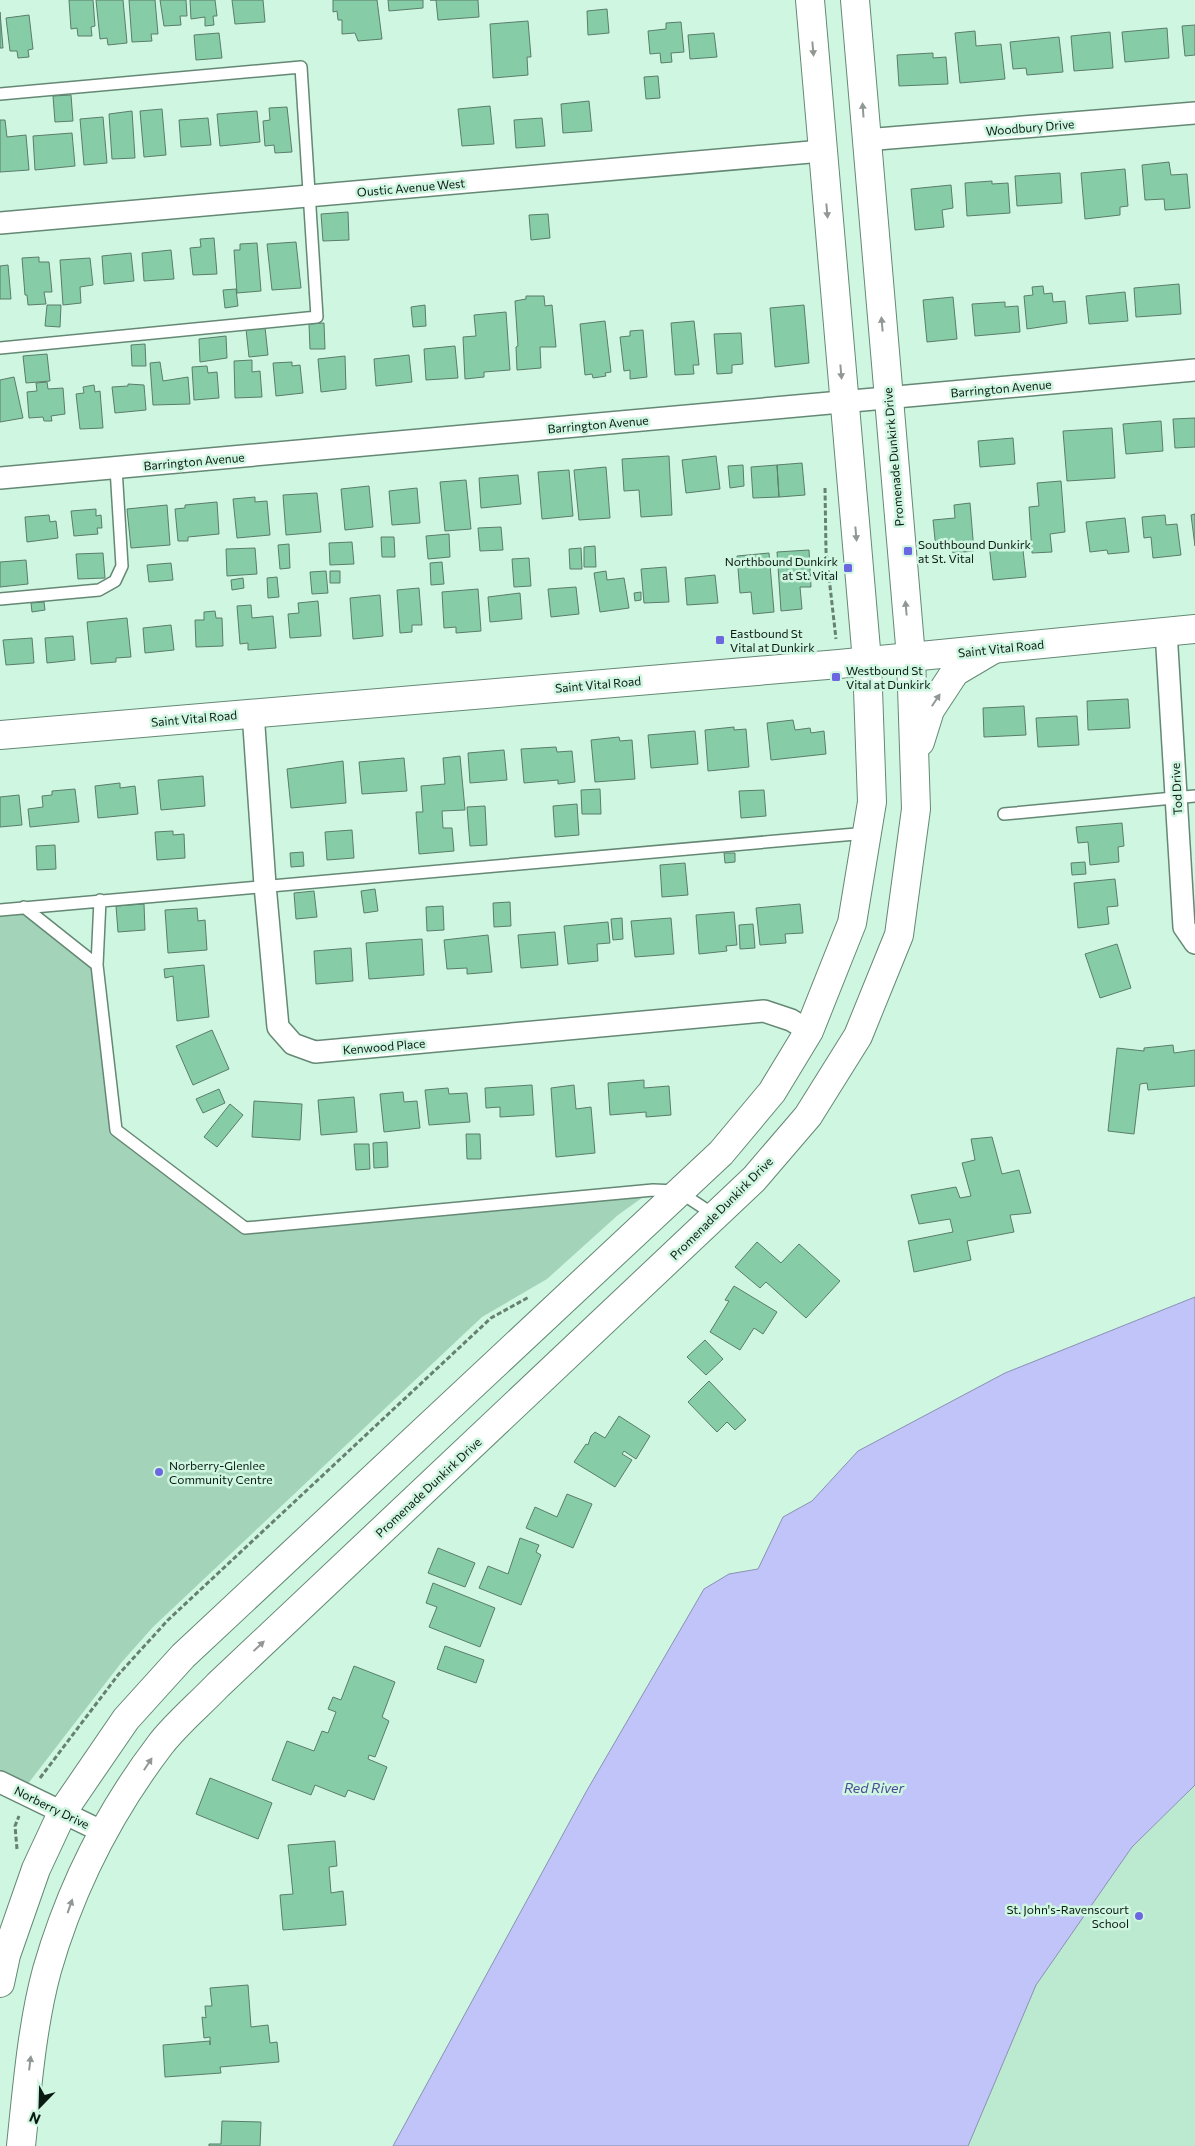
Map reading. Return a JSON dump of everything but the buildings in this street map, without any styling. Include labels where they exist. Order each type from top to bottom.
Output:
[{"type":"main road","points":[[0,1983],[6,1955],[36,1869],[63,1811],[126,1719],[182,1656],[678,1191],[721,1154],[772,1092],[809,1031],[852,923],[872,802],[868,661],[810,0]]},
{"type":"main road","name":"Promenade Dunkirk Drive","points":[[21,2146],[31,2058],[47,1971],[76,1888],[103,1832],[160,1744],[218,1685],[754,1179],[808,1116],[858,1036],[899,935],[916,809],[911,657],[854,0]]},
{"type":"main road","name":"Saint Vital Road","points":[[0,735],[254,712],[839,664],[1195,629]]},
{"type":"main road","points":[[914,763],[930,710],[955,672],[994,649]]},
{"type":"street","name":"Woodbury Drive","points":[[865,140],[1195,113]]},
{"type":"street","name":"Oustic Avenue West","points":[[0,223],[822,151]]},
{"type":"street","name":"Barrington Avenue","points":[[0,478],[1195,370]]},
{"type":"street","name":"Tod Drive","points":[[1166,631],[1186,797],[1184,927],[1195,943]]},
{"type":"street","name":"Kenwood Place","points":[[254,712],[265,885],[278,1026],[293,1044],[314,1052],[764,1011],[790,1020],[809,1031]]},
{"type":"street","name":"Norberry Drive","points":[[0,1782],[103,1832]]},
{"type":"lane","points":[[0,94],[301,67],[311,196],[317,317],[0,348]]},
{"type":"lane","points":[[0,599],[99,590],[114,581],[122,566],[116,468]]},
{"type":"lane","points":[[1004,814],[1186,797]]},
{"type":"lane","points":[[0,910],[867,833]]},
{"type":"lane","points":[[100,900],[97,965],[116,1130],[245,1228],[653,1190],[678,1191],[716,1216]]},
{"type":"lane","points":[[24,907],[97,965]]},
{"type":"path","points":[[825,485],[826,551],[839,664]]},
{"type":"path","points":[[118,1675],[168,1620],[491,1318],[532,1295]]},
{"type":"shaded area","name":"Norberry-Glenlee Community Centre","points":[[22,913],[97,965],[113,1133],[244,1234],[653,1190],[618,1215],[547,1279],[482,1317],[153,1627],[121,1663],[27,1785],[0,1774],[0,915]]},
{"type":"shaded area","name":"St. John's-Ravenscourt School","points":[[1195,1785],[1195,2146],[968,2146],[1036,1985],[1132,1847]]},
{"type":"water","name":"Red River","points":[[1195,1297],[1195,1785],[1132,1847],[1036,1985],[968,2146],[393,2146],[586,1792],[704,1589],[729,1574],[758,1569],[783,1517],[812,1501],[858,1451],[1005,1373]]},
{"type":"place","name":"Southbound Dunkirk at St. Vital","points":[[908,551]]},
{"type":"place","name":"Northbound Dunkirk at St. Vital","points":[[848,568]]},
{"type":"place","name":"Eastbound St Vital at Dunkirk","points":[[720,640]]},
{"type":"place","name":"Westbound St Vital at Dunkirk","points":[[836,677]]},
{"type":"place","name":"Norberry-Glenlee Community Centre","points":[[159,1472]]},
{"type":"place","name":"St. John's-Ravenscourt School","points":[[1139,1916]]}]
